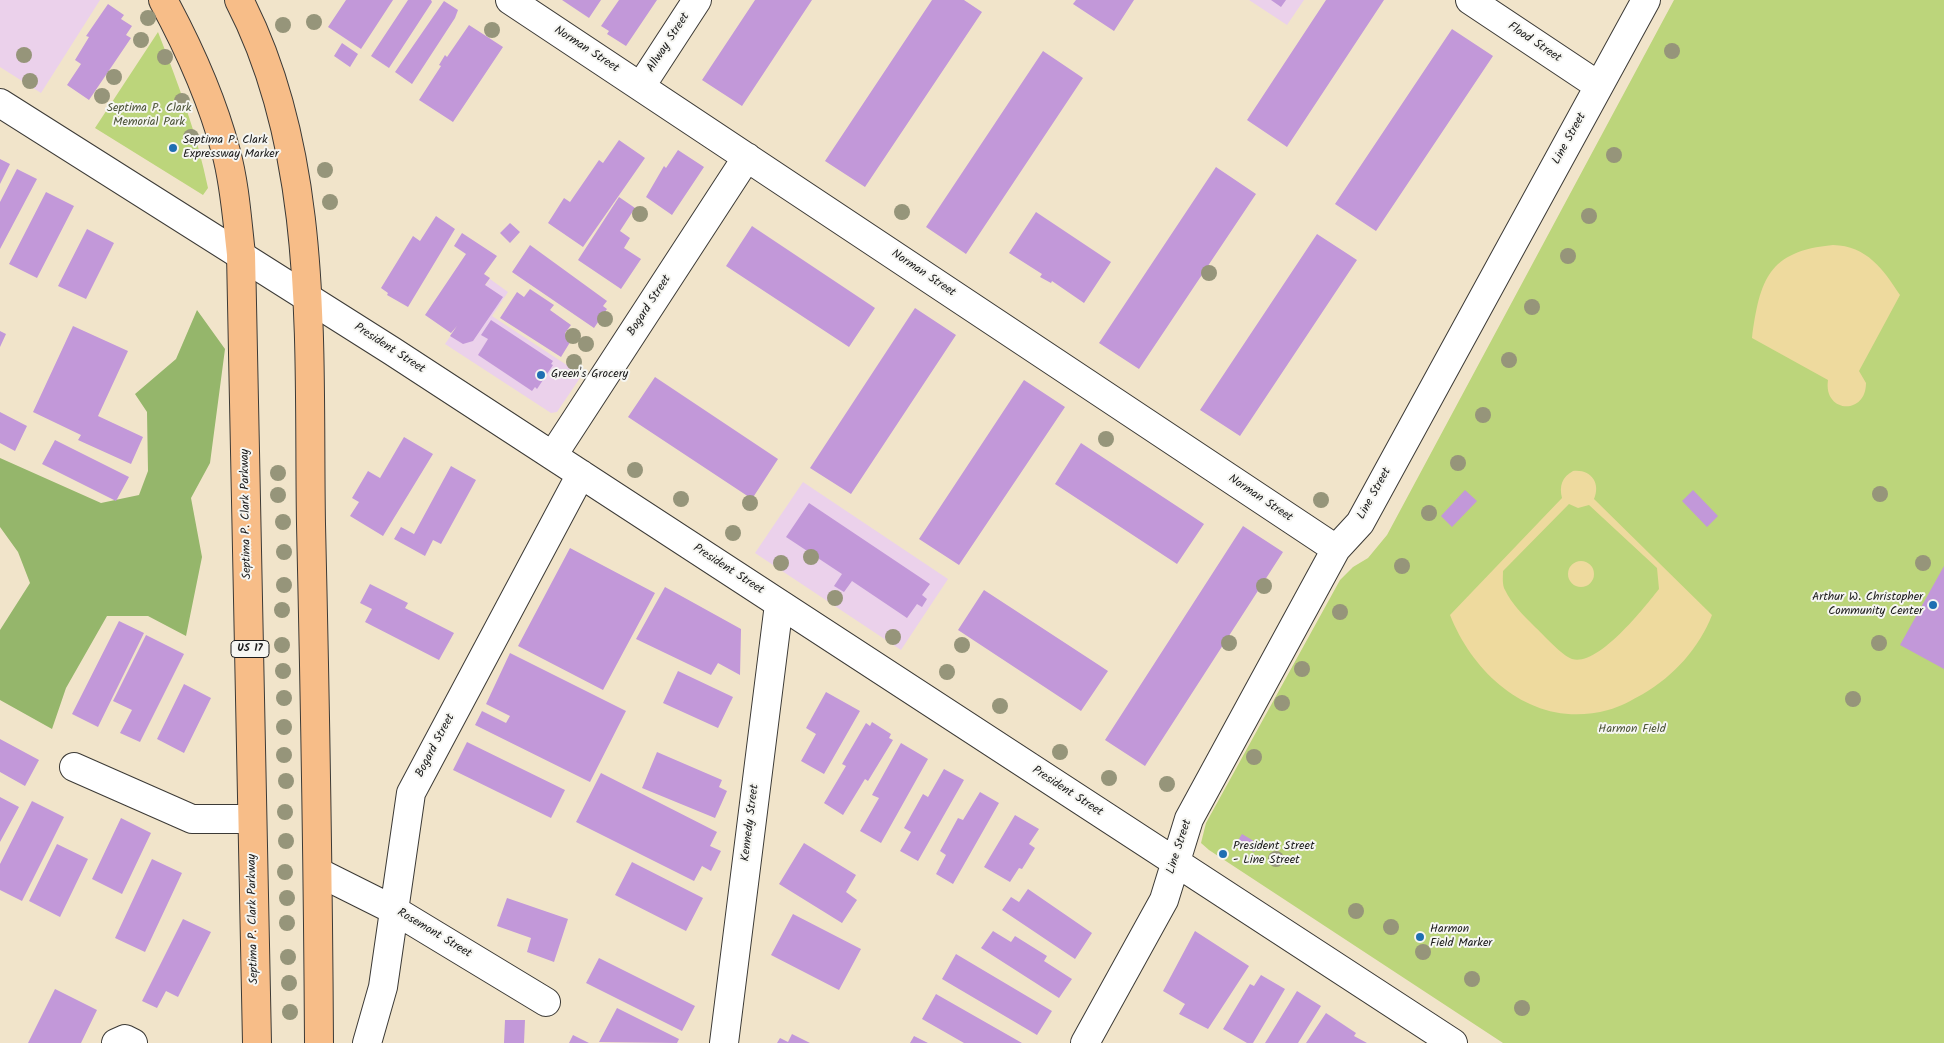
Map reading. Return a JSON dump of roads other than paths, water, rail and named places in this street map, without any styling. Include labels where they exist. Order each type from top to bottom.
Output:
[{"type":"highway","name":"Septima P. Clark Parkway","points":[[163,0],[180,32],[204,86],[226,152],[241,254],[257,1043]]},
{"type":"highway","points":[[246,7],[282,116],[301,209],[306,296],[318,872],[319,1043]]},
{"type":"street","name":"Norman Street","points":[[510,0],[1336,549]]},
{"type":"street","name":"Allway Street","points":[[641,86],[697,0]]},
{"type":"street","name":"Flood Street","points":[[1470,0],[1599,86]]},
{"type":"street","name":"Line Street","points":[[1086,1043],[1164,900],[1174,862],[1194,808],[1336,549],[1360,523],[1646,0]]},
{"type":"street","name":"President Street","points":[[0,103],[241,254],[553,455],[1174,862],[1424,1035],[1453,1043]]},
{"type":"street","name":"Bogard Street","points":[[553,455],[747,156]]},
{"type":"street","name":"Bogard Street","points":[[367,1043],[383,987],[411,793],[581,474]]},
{"type":"street","name":"Kennedy Street","points":[[724,1043],[779,604]]},
{"type":"street","points":[[74,767],[192,819],[252,819]]},
{"type":"street","name":"Rosemont Street","points":[[318,872],[394,910],[546,1002]]},
{"type":"street","points":[[116,1043],[126,1039],[133,1043]]},
{"type":"place","name":"Septima P. Clark Expressway Marker","points":[[173,148]]},
{"type":"place","name":"Green's Grocery","points":[[541,375]]},
{"type":"place","name":"Arthur W. Christopher Community Center","points":[[1933,605]]},
{"type":"place","name":"President Street - Line Street","points":[[1223,854]]},
{"type":"place","name":"Harmon Field Marker","points":[[1420,937]]},
{"type":"park label","name":"Septima P. Clark Memorial Park","points":[[149,116]]},
{"type":"park label","name":"Harmon Field","points":[[1632,730]]}]
